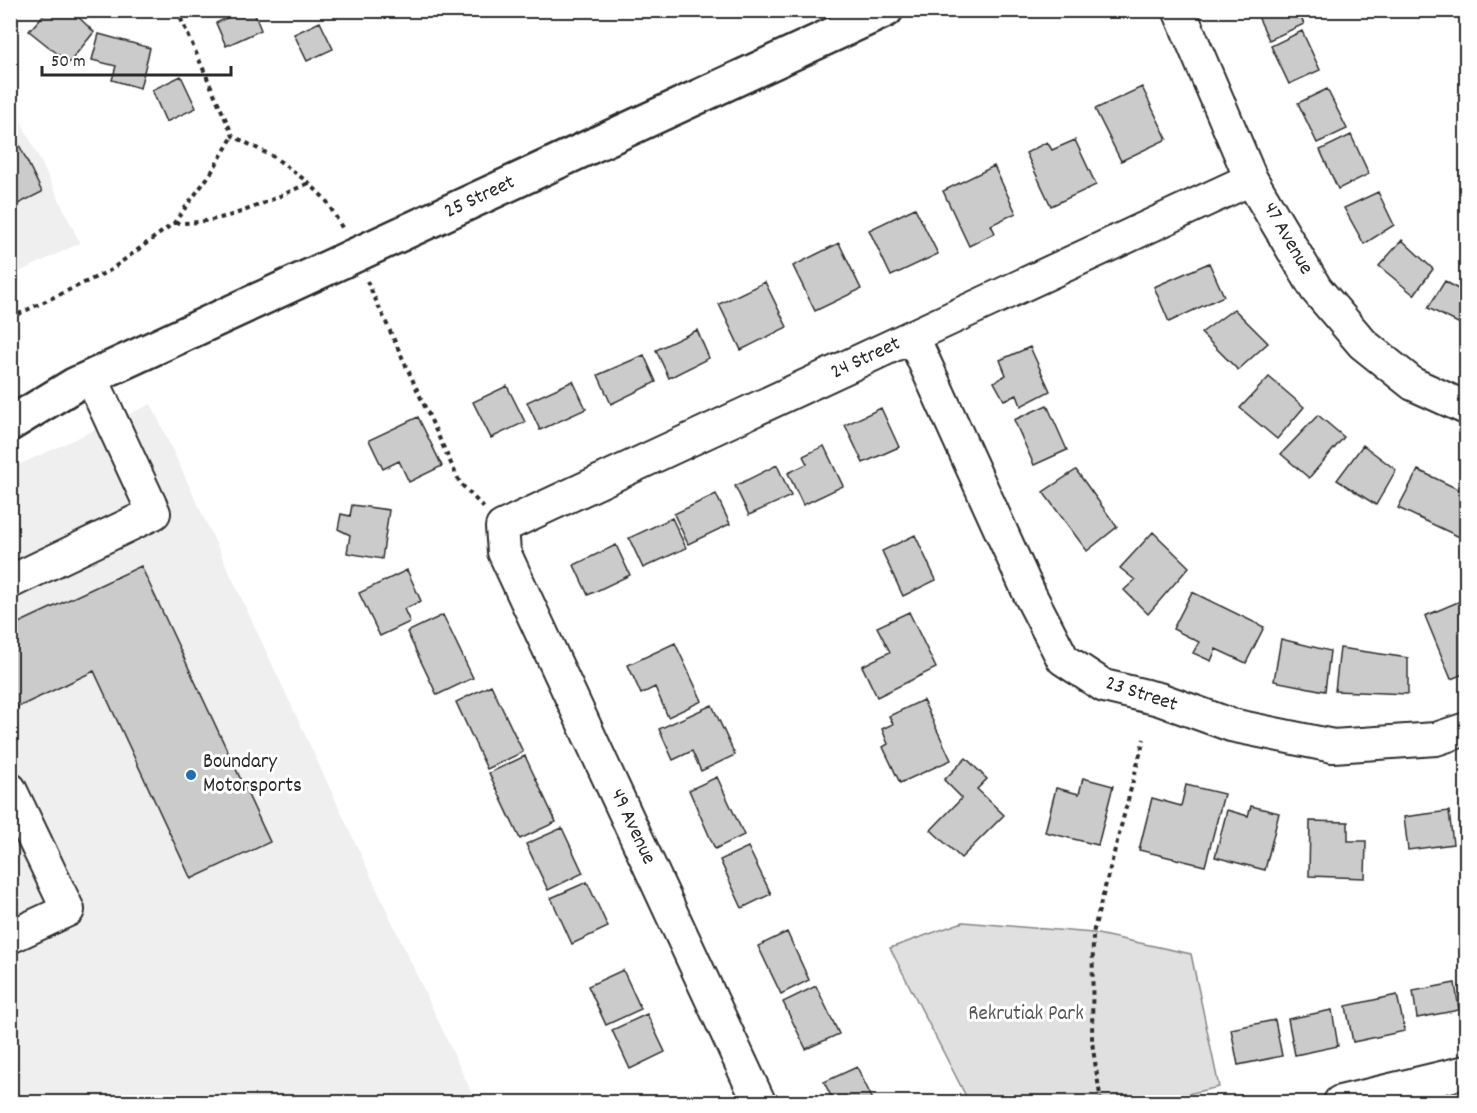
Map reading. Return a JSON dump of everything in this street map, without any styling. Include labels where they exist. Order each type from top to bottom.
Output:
[{"type":"main road","name":"25 Street","points":[[10,424],[83,381],[886,10]]},
{"type":"main road","name":"25 Street","points":[[10,406],[83,381]]},
{"type":"street","name":"47 Avenue","points":[[1179,10],[1251,179],[1316,289],[1364,344],[1413,384],[1467,408]]},
{"type":"street","name":"24 Street","points":[[504,552],[502,526],[1251,179]]},
{"type":"street","name":"23 Street","points":[[913,337],[1030,595],[1063,658],[1104,686],[1159,699],[1231,725],[1333,746],[1436,739],[1467,729]]},
{"type":"street","points":[[10,582],[154,513],[83,381]]},
{"type":"street","name":"49 Avenue","points":[[504,552],[759,1102]]},
{"type":"street","points":[[10,789],[68,910],[10,937]]},
{"type":"street","points":[[1341,1102],[1467,1072]]},
{"type":"path","points":[[177,10],[233,136],[274,157],[309,183],[326,200],[347,239]]},
{"type":"path","points":[[10,318],[109,271],[174,223],[211,173],[233,136]]},
{"type":"path","points":[[174,223],[200,223],[237,214],[309,183]]},
{"type":"path","points":[[366,278],[460,483],[468,491]]},
{"type":"path","points":[[1101,1102],[1092,1042],[1093,933],[1143,739]]},
{"type":"shaded area","points":[[10,98],[80,243],[11,276],[10,276]]},
{"type":"shaded area","points":[[151,404],[476,1102],[19,1102],[10,1085],[10,469]]},
{"type":"green space","name":"Rekrutiak Park","points":[[963,922],[1093,933],[1191,954],[1219,1087],[1152,1102],[969,1102],[890,948]]},
{"type":"building","points":[[48,10],[61,10],[67,14],[71,10],[94,32],[69,63],[29,31]]},
{"type":"building","points":[[243,10],[253,10],[261,30],[226,46],[216,23]]},
{"type":"building","points":[[1255,10],[1297,10],[1304,24],[1269,40]]},
{"type":"building","points":[[320,22],[333,49],[307,61],[294,34]]},
{"type":"building","points":[[1302,31],[1320,70],[1289,84],[1271,46]]},
{"type":"building","points":[[99,34],[150,48],[140,88],[112,80],[116,66],[92,60]]},
{"type":"building","points":[[181,76],[196,108],[166,122],[152,90]]},
{"type":"building","points":[[1142,87],[1167,139],[1121,161],[1095,109]]},
{"type":"building","points":[[1327,89],[1347,129],[1317,143],[1298,103]]},
{"type":"building","points":[[10,126],[42,192],[16,205],[10,194]]},
{"type":"building","points":[[1351,135],[1369,174],[1338,189],[1320,150]]},
{"type":"building","points":[[1075,140],[1096,185],[1051,206],[1026,153],[1047,142],[1052,150]]},
{"type":"building","points":[[994,166],[1016,213],[991,225],[995,233],[969,246],[943,191]]},
{"type":"building","points":[[1378,192],[1394,225],[1364,244],[1344,208]]},
{"type":"building","points":[[915,208],[938,254],[891,276],[869,230]]},
{"type":"building","points":[[1402,240],[1433,269],[1414,295],[1379,266]]},
{"type":"building","points":[[839,243],[861,289],[815,311],[793,266]]},
{"type":"building","points":[[1209,263],[1224,296],[1169,322],[1154,287]]},
{"type":"building","points":[[1445,281],[1466,294],[1466,327],[1428,308]]},
{"type":"building","points":[[765,282],[787,327],[741,350],[719,304]]},
{"type":"building","points":[[1234,309],[1268,343],[1238,370],[1201,333]]},
{"type":"building","points":[[697,330],[709,358],[669,378],[656,350]]},
{"type":"building","points":[[1030,347],[1050,391],[1021,406],[1017,395],[1004,400],[994,382],[1006,375],[1000,360]]},
{"type":"building","points":[[644,355],[656,382],[611,404],[598,375]]},
{"type":"building","points":[[1269,377],[1304,407],[1277,439],[1240,408]]},
{"type":"building","points":[[573,381],[586,409],[540,430],[527,402]]},
{"type":"building","points":[[507,386],[525,422],[491,438],[473,402]]},
{"type":"building","points":[[1047,405],[1067,450],[1034,465],[1014,420]]},
{"type":"building","points":[[881,408],[899,447],[863,463],[845,425]]},
{"type":"building","points":[[1318,415],[1344,437],[1309,478],[1281,454]]},
{"type":"building","points":[[418,417],[442,466],[409,482],[399,461],[383,469],[369,440]]},
{"type":"building","points":[[1363,445],[1396,470],[1376,505],[1337,480]]},
{"type":"building","points":[[824,446],[843,486],[803,505],[788,473],[807,464],[803,456]]},
{"type":"building","points":[[777,465],[791,496],[749,515],[735,486]]},
{"type":"building","points":[[1076,470],[1117,527],[1087,551],[1043,492]]},
{"type":"building","points":[[1418,470],[1466,493],[1466,540],[1398,508]]},
{"type":"building","points":[[716,494],[730,524],[688,544],[674,514]]},
{"type":"building","points":[[352,505],[389,510],[382,559],[347,553],[350,535],[338,529],[341,514],[350,516]]},
{"type":"building","points":[[672,518],[686,548],[643,568],[629,538]]},
{"type":"building","points":[[1153,532],[1189,567],[1148,614],[1124,590],[1135,580],[1120,568]]},
{"type":"building","points":[[915,535],[936,580],[903,596],[882,551]]},
{"type":"building","points":[[616,545],[630,575],[588,595],[574,565]]},
{"type":"building","name":"Boundary Motorsports","points":[[141,566],[270,842],[191,879],[94,671],[14,709],[10,702],[10,627]]},
{"type":"building","points":[[407,570],[421,601],[404,609],[410,622],[380,636],[359,593]]},
{"type":"building","points":[[1192,592],[1264,627],[1246,663],[1216,649],[1211,661],[1193,653],[1199,642],[1173,629]]},
{"type":"building","points":[[1465,599],[1466,673],[1451,679],[1425,616]]},
{"type":"building","points":[[909,612],[936,668],[877,697],[862,666],[890,652],[877,627]]},
{"type":"building","points":[[443,615],[473,678],[437,695],[407,632]]},
{"type":"building","points":[[1281,639],[1330,651],[1325,691],[1274,681]]},
{"type":"building","points":[[675,643],[702,701],[668,717],[655,687],[641,694],[628,665]]},
{"type":"building","points":[[1340,648],[1408,658],[1408,694],[1335,691]]},
{"type":"building","points":[[491,685],[523,752],[487,769],[456,702]]},
{"type":"building","points":[[923,700],[951,760],[900,783],[883,747],[888,744],[882,729],[893,724],[889,716]]},
{"type":"building","points":[[712,705],[735,755],[701,771],[692,751],[673,760],[659,729]]},
{"type":"building","points":[[525,756],[556,822],[520,839],[489,773]]},
{"type":"building","points":[[966,758],[987,779],[977,789],[1004,815],[961,858],[931,830],[962,798],[944,780]]},
{"type":"building","points":[[717,777],[744,835],[715,849],[689,790]]},
{"type":"building","points":[[1083,778],[1113,786],[1098,845],[1045,832],[1056,788],[1079,794]]},
{"type":"building","points":[[1186,785],[1224,794],[1205,866],[1139,850],[1152,798],[1181,806]]},
{"type":"building","points":[[1251,806],[1279,813],[1265,870],[1215,857],[1227,810],[1248,816]]},
{"type":"building","points":[[1449,811],[1453,844],[1408,850],[1404,817]]},
{"type":"building","points":[[1310,821],[1348,822],[1348,841],[1366,841],[1365,878],[1309,876]]},
{"type":"building","points":[[562,828],[583,873],[548,890],[526,844]]},
{"type":"building","points":[[748,847],[771,894],[742,908],[720,860]]},
{"type":"building","points":[[587,882],[608,927],[572,944],[551,898]]},
{"type":"building","points":[[787,932],[809,980],[781,994],[758,946]]},
{"type":"building","points":[[623,970],[641,1009],[606,1025],[588,986]]},
{"type":"building","points":[[1455,983],[1459,1010],[1417,1018],[1413,991]]},
{"type":"building","points":[[816,986],[839,1034],[806,1049],[783,1002]]},
{"type":"building","points":[[1397,995],[1405,1031],[1353,1042],[1346,1006]]},
{"type":"building","points":[[1332,1010],[1338,1046],[1295,1055],[1288,1019]]},
{"type":"building","points":[[647,1014],[665,1052],[630,1069],[612,1030]]},
{"type":"building","points":[[1275,1020],[1282,1056],[1238,1065],[1231,1029]]},
{"type":"building","points":[[857,1067],[874,1102],[834,1102],[824,1082]]},
{"type":"place","name":"Boundary Motorsports","points":[[191,775]]}]
